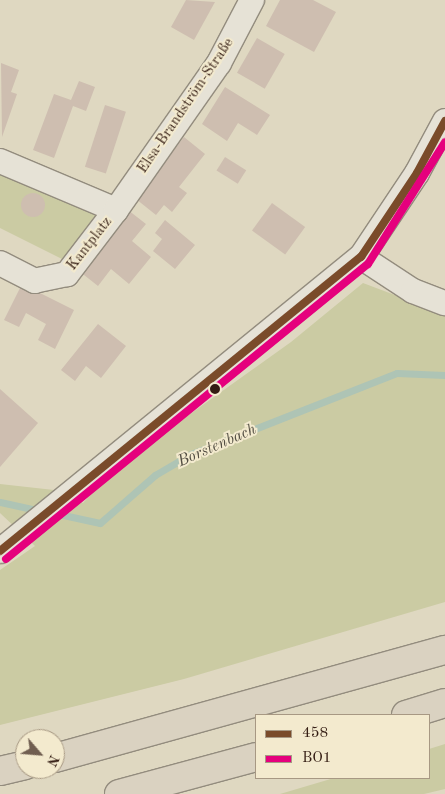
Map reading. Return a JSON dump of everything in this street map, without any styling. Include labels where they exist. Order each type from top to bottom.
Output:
[{"type":"highway","points":[[65,756],[184,726],[445,650]]},
{"type":"highway","points":[[409,714],[445,703]]},
{"type":"highway","points":[[119,794],[255,757]]},
{"type":"highway","points":[[0,771],[15,767]]},
{"type":"street","name":"Elsa-Brandström-Straße","points":[[116,210],[219,63],[252,0]]},
{"type":"street","points":[[7,547],[64,497],[110,464],[361,257],[417,173],[445,121]]},
{"type":"street","name":"Kantplatz","points":[[0,161],[116,210],[67,274],[35,281],[0,263]]},
{"type":"street","points":[[361,257],[414,290],[445,303]]},
{"type":"green space","points":[[0,162],[115,210],[74,265],[0,228]]},
{"type":"green space","points":[[363,283],[445,314],[445,602],[184,679],[0,725],[0,570],[35,546],[0,513],[0,484],[63,491],[83,503],[116,467],[291,342]]},
{"type":"green space","points":[[445,744],[445,789],[424,794],[280,794],[331,779],[430,779],[430,749]]},
{"type":"building","points":[[186,0],[215,2],[194,40],[171,27]]},
{"type":"building","points":[[280,0],[313,0],[336,12],[314,52],[266,26]]},
{"type":"building","points":[[257,38],[285,54],[265,89],[237,73]]},
{"type":"building","points":[[1,63],[19,70],[11,92],[17,94],[2,137]]},
{"type":"building","points":[[79,81],[95,87],[86,111],[73,106],[54,158],[33,150],[54,94],[71,100]]},
{"type":"building","points":[[225,87],[270,115],[257,135],[238,123],[227,141],[202,124]]},
{"type":"building","points":[[105,105],[126,112],[106,174],[85,167]]},
{"type":"building","points":[[184,137],[205,154],[179,187],[187,193],[172,212],[164,205],[156,215],[136,199]]},
{"type":"building","points":[[225,157],[246,170],[238,184],[217,171]]},
{"type":"building","points":[[33,193],[41,197],[45,205],[41,213],[33,217],[25,213],[21,205],[25,197]]},
{"type":"building","points":[[272,203],[305,227],[285,255],[252,231]]},
{"type":"building","points":[[128,210],[146,224],[132,241],[151,257],[129,284],[111,269],[98,286],[79,271]]},
{"type":"building","points":[[165,220],[195,245],[175,269],[153,251],[162,239],[155,233]]},
{"type":"building","points":[[22,284],[74,310],[55,349],[38,340],[46,324],[26,313],[19,327],[4,320]]},
{"type":"building","points":[[98,324],[126,346],[101,378],[86,366],[75,381],[61,370]]},
{"type":"building","points":[[0,389],[38,423],[0,467]]},
{"type":"waterway","name":"Borstenbach","points":[[54,513],[100,523],[155,475],[191,454],[397,373],[445,375]]},
{"type":"waterway","name":"Borstenbach","points":[[0,502],[41,511]]},
{"type":"transit line","name":"458","points":[[0,551],[361,257],[417,173],[445,121]]},
{"type":"transit line","name":"BO1","points":[[6,559],[368,264],[445,142]]}]
